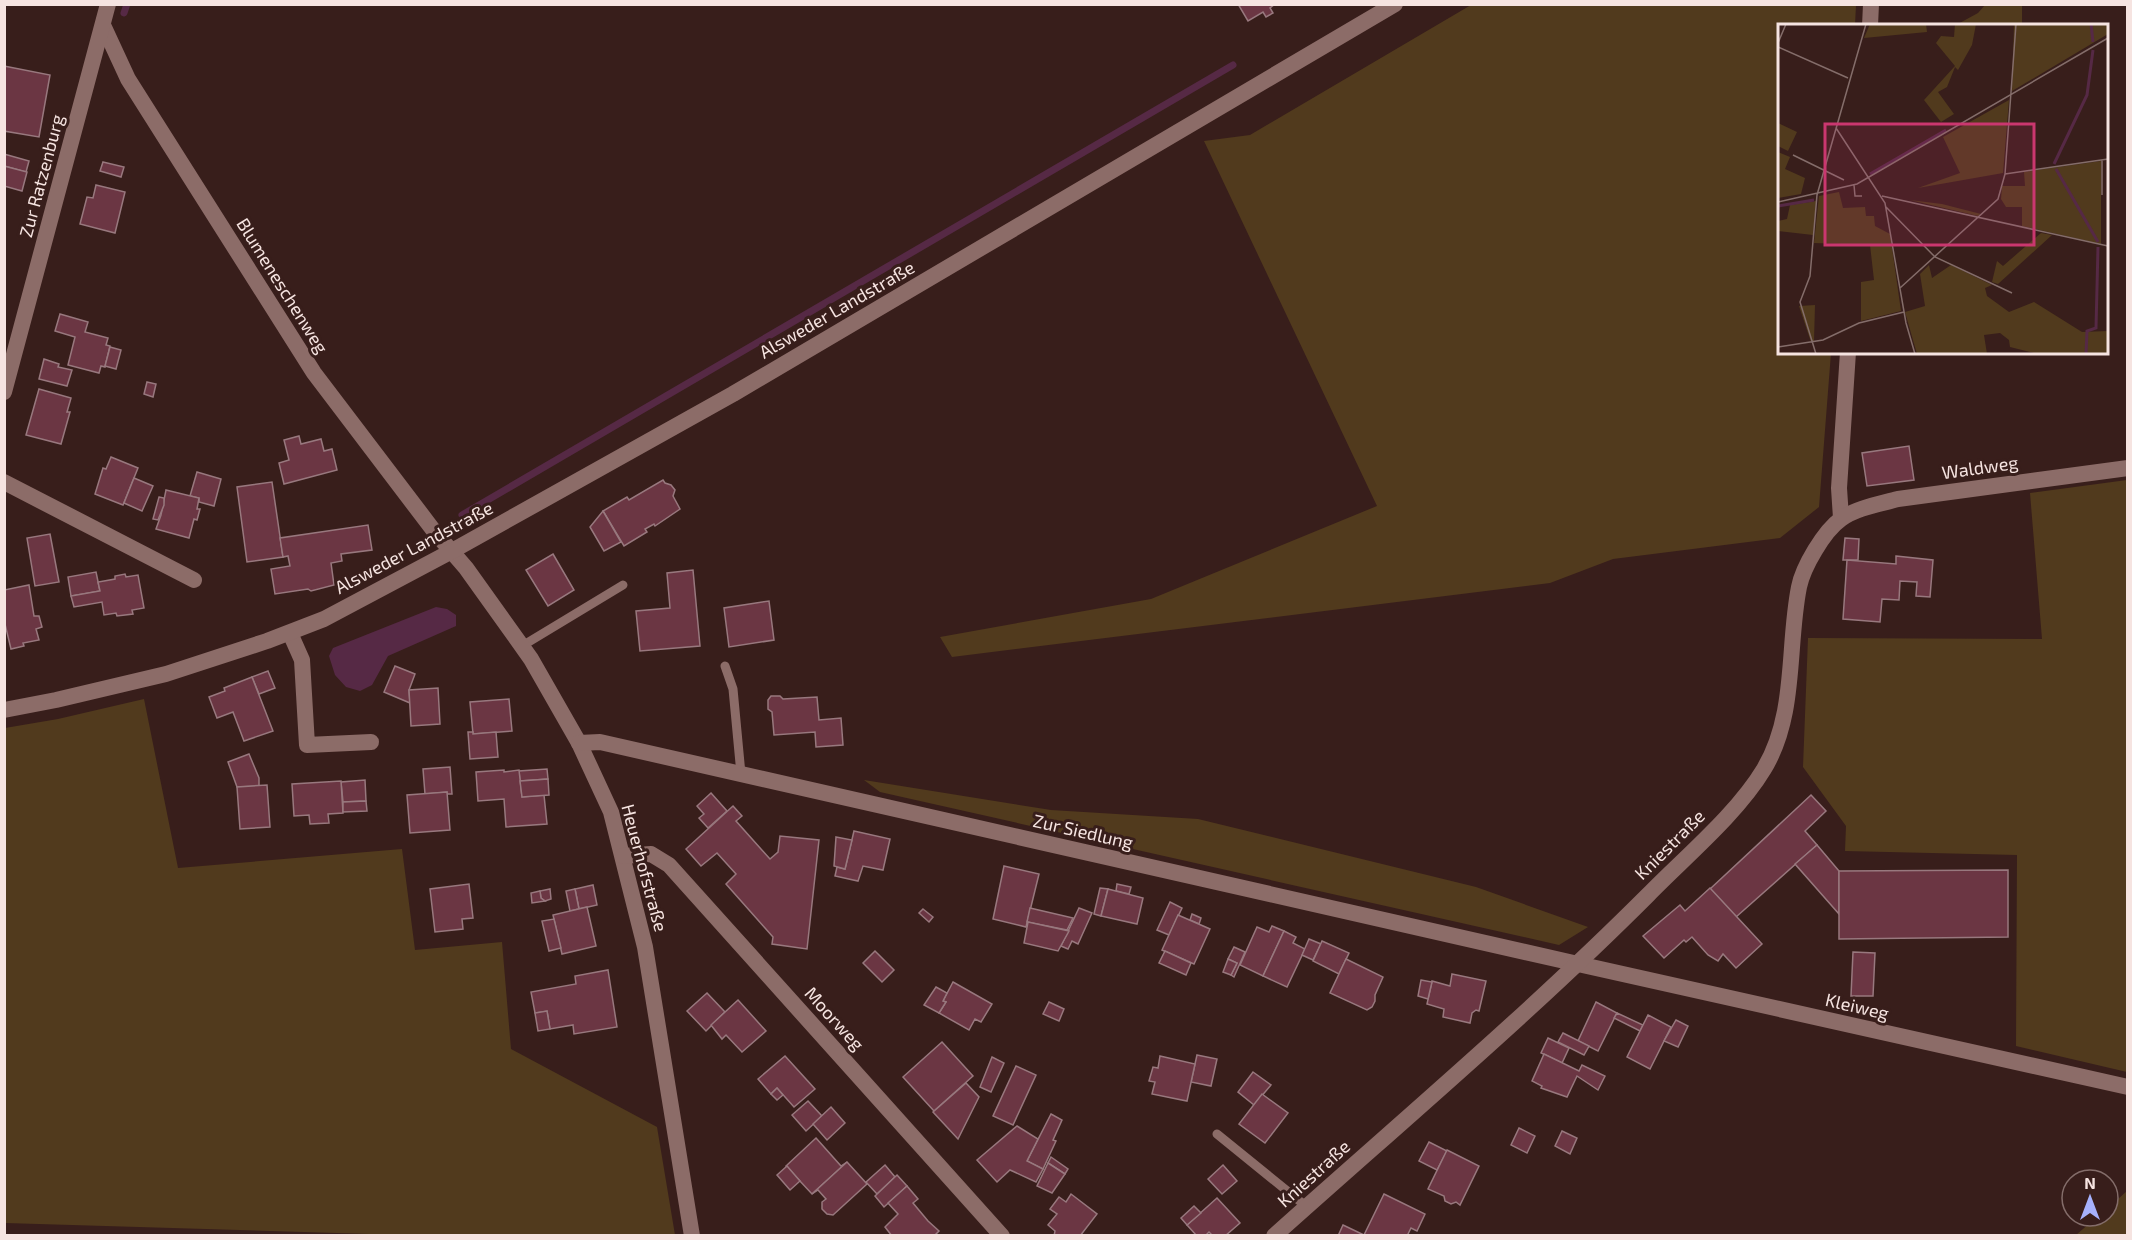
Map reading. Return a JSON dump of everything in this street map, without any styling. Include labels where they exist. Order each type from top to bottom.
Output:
[{"type":"street","name":"Zur Ratzenburg","points":[[4,392],[108,4]]},
{"type":"street","name":"Alsweder Landstraße","points":[[4,710],[166,674],[290,633],[324,619],[452,551],[744,388],[1395,4]]},
{"type":"street","points":[[1870,24],[1871,4]]},
{"type":"street","name":"Blumeneschenweg","points":[[103,25],[128,79],[314,373],[452,551]]},
{"type":"street","points":[[1841,518],[1839,488],[1848,354]]},
{"type":"street","name":"Waldweg","points":[[1841,518],[1898,499],[2127,468]]},
{"type":"street","points":[[4,482],[194,580]]},
{"type":"street","name":"Kniestraße","points":[[1274,1236],[1578,964],[1743,800],[1765,768],[1781,730],[1788,695],[1799,585],[1820,540],[1841,518]]},
{"type":"street","name":"Heuerhofstraße","points":[[452,551],[522,646],[579,743],[612,812],[645,947],[692,1236]]},
{"type":"street","points":[[290,633],[302,660],[307,745],[371,742]]},
{"type":"street","name":"Zur Siedlung","points":[[579,743],[600,742],[1578,964]]},
{"type":"street","name":"Moorweg","points":[[623,856],[651,854],[669,865],[1002,1236]]},
{"type":"street","name":"Kleiweg","points":[[1578,964],[2127,1087]]},
{"type":"lane","points":[[522,646],[623,585]]},
{"type":"lane","points":[[725,666],[733,689],[741,774]]},
{"type":"lane","points":[[1217,1134],[1307,1206]]},
{"type":"shaded area","points":[[1471,5],[1856,5],[1855,24],[1778,24],[1778,354],[1831,354],[1819,507],[1780,538],[1613,559],[1550,583],[952,657],[940,637],[1151,599],[1377,506],[1204,141],[1250,135]]},
{"type":"shaded area","points":[[1985,5],[2022,5],[2022,24],[1958,24],[1978,13]]},
{"type":"shaded area","points":[[2128,480],[2127,1072],[2016,1046],[2017,855],[1845,851],[1846,826],[1803,767],[1808,638],[2042,639],[2030,493]]},
{"type":"shaded area","points":[[436,607],[447,609],[456,615],[456,626],[388,656],[372,685],[360,691],[346,687],[335,675],[329,656],[333,648]]},
{"type":"shaded area","points":[[144,699],[178,868],[402,849],[415,950],[502,942],[511,1049],[657,1127],[675,1235],[402,1235],[5,1223],[5,728],[58,719]]},
{"type":"shaded area","points":[[864,780],[1051,810],[1198,819],[1476,887],[1588,927],[1559,945],[880,792]]},
{"type":"shaded area","points":[[2127,1191],[2127,1235],[2076,1235],[2084,1228],[2120,1228],[2120,1197]]},
{"type":"building","points":[[1238,4],[1275,4],[1270,8],[1273,13],[1266,17],[1263,12],[1248,21]]},
{"type":"building","points":[[4,66],[50,75],[39,137],[4,131]]},
{"type":"building","points":[[4,154],[29,161],[26,172],[4,166]]},
{"type":"building","points":[[103,162],[124,167],[121,177],[100,171]]},
{"type":"building","points":[[4,166],[27,172],[22,191],[4,186]]},
{"type":"building","points":[[96,185],[125,192],[115,233],[80,224],[87,197],[93,198]]},
{"type":"building","points":[[60,314],[88,322],[85,332],[108,338],[106,345],[110,346],[105,367],[101,366],[99,373],[68,365],[75,337],[55,331]]},
{"type":"building","points":[[110,347],[121,350],[116,369],[105,366]]},
{"type":"building","points":[[44,359],[59,364],[58,367],[72,370],[67,386],[39,379]]},
{"type":"building","points":[[147,382],[156,384],[153,397],[144,394]]},
{"type":"building","points":[[39,389],[71,398],[67,412],[70,412],[61,444],[26,435]]},
{"type":"building","points":[[299,436],[301,444],[321,439],[324,451],[332,449],[337,470],[284,484],[279,463],[289,460],[284,440]]},
{"type":"building","points":[[1909,446],[1914,480],[1867,486],[1862,453]]},
{"type":"building","points":[[111,457],[138,468],[123,505],[95,494],[103,468],[106,469]]},
{"type":"building","points":[[197,472],[221,479],[214,506],[199,502],[199,498],[190,496]]},
{"type":"building","points":[[134,478],[153,486],[142,511],[124,503]]},
{"type":"building","points":[[663,480],[675,490],[673,496],[680,509],[655,526],[654,524],[645,529],[647,532],[624,546],[603,511],[627,497],[629,500]]},
{"type":"building","points":[[272,482],[283,557],[247,562],[237,487]]},
{"type":"building","points":[[166,490],[199,498],[197,509],[200,509],[197,520],[194,519],[189,538],[156,529]]},
{"type":"building","points":[[159,497],[164,498],[164,505],[158,520],[153,519]]},
{"type":"building","points":[[603,511],[621,542],[604,551],[590,527]]},
{"type":"building","points":[[368,525],[372,550],[341,554],[342,561],[331,563],[334,585],[311,591],[308,589],[275,594],[271,569],[290,566],[288,556],[283,557],[280,538]]},
{"type":"building","points":[[50,534],[59,582],[35,586],[27,538]]},
{"type":"building","points":[[1845,538],[1859,539],[1858,560],[1843,560]]},
{"type":"building","points":[[553,554],[574,590],[548,606],[526,570]]},
{"type":"building","points":[[1896,556],[1933,560],[1930,597],[1916,596],[1917,582],[1900,581],[1899,600],[1882,599],[1880,622],[1843,619],[1847,560],[1896,564]]},
{"type":"building","points":[[693,570],[700,646],[640,651],[636,611],[670,608],[667,573]]},
{"type":"building","points":[[96,572],[100,591],[71,596],[68,577]]},
{"type":"building","points":[[125,574],[126,577],[138,575],[144,608],[132,610],[133,614],[117,616],[116,613],[104,615],[102,602],[74,607],[71,596],[100,591],[98,582],[115,579],[115,576]]},
{"type":"building","points":[[29,585],[34,616],[39,616],[42,627],[36,629],[39,640],[23,643],[24,646],[11,649],[4,620],[4,590]]},
{"type":"building","points":[[769,601],[774,640],[729,647],[724,608]]},
{"type":"building","points":[[395,666],[415,674],[409,690],[410,703],[384,692]]},
{"type":"building","points":[[268,671],[275,688],[259,694],[252,677]]},
{"type":"building","points":[[252,677],[273,731],[244,741],[233,712],[217,718],[209,697],[225,691],[224,688]]},
{"type":"building","points":[[438,688],[440,724],[411,726],[409,690]]},
{"type":"building","points":[[771,696],[780,696],[783,699],[817,697],[819,720],[841,718],[843,745],[816,747],[815,732],[774,735],[772,712],[768,709],[768,700]]},
{"type":"building","points":[[509,699],[512,731],[473,734],[470,702]]},
{"type":"building","points":[[468,732],[473,732],[473,734],[496,732],[498,757],[470,759]]},
{"type":"building","points":[[249,754],[259,778],[259,786],[237,787],[228,762]]},
{"type":"building","points":[[450,767],[452,794],[447,794],[447,792],[425,794],[423,769]]},
{"type":"building","points":[[547,769],[548,779],[520,781],[519,771]]},
{"type":"building","points":[[504,770],[504,772],[519,770],[522,797],[544,795],[547,824],[506,827],[504,799],[478,801],[476,772]]},
{"type":"building","points":[[548,779],[549,795],[522,797],[520,781]]},
{"type":"building","points":[[365,780],[366,801],[343,802],[341,782]]},
{"type":"building","points":[[341,781],[343,813],[328,814],[329,823],[310,824],[309,815],[294,816],[292,784]]},
{"type":"building","points":[[267,785],[270,827],[240,829],[237,787]]},
{"type":"building","points":[[447,792],[450,830],[410,833],[407,795]]},
{"type":"building","points":[[711,793],[727,811],[708,828],[699,818],[704,814],[697,806]]},
{"type":"building","points":[[1811,795],[1826,811],[1805,831],[1817,845],[1736,917],[1710,889]]},
{"type":"building","points":[[366,801],[367,811],[343,812],[343,802]]},
{"type":"building","points":[[733,806],[742,816],[736,821],[770,859],[778,852],[780,836],[819,840],[807,949],[772,944],[773,937],[726,884],[736,874],[717,853],[701,866],[686,849]]},
{"type":"building","points":[[854,831],[890,839],[883,870],[863,866],[858,881],[835,876],[837,867],[845,869]]},
{"type":"building","points":[[836,837],[852,840],[845,869],[834,866]]},
{"type":"building","points":[[1817,845],[1839,871],[1839,914],[1795,864]]},
{"type":"building","points":[[1004,866],[1039,874],[1026,927],[993,919]]},
{"type":"building","points":[[2008,870],[2008,937],[1839,939],[1839,871]]},
{"type":"building","points":[[469,884],[473,918],[462,919],[463,929],[435,932],[430,889]]},
{"type":"building","points":[[1117,884],[1131,887],[1129,894],[1116,891]]},
{"type":"building","points":[[593,885],[597,905],[579,909],[575,889]]},
{"type":"building","points":[[1100,888],[1108,889],[1101,916],[1094,914]]},
{"type":"building","points":[[1710,888],[1762,944],[1736,968],[1723,954],[1718,961],[1708,955],[1692,937],[1686,942],[1684,940],[1664,958],[1643,936],[1680,905],[1685,911]]},
{"type":"building","points":[[550,889],[551,899],[545,901],[541,898],[540,891]]},
{"type":"building","points":[[575,889],[579,909],[570,911],[566,891]]},
{"type":"building","points":[[1108,889],[1143,898],[1137,924],[1101,916]]},
{"type":"building","points":[[540,891],[541,898],[545,901],[532,903],[531,893]]},
{"type":"building","points":[[1170,902],[1182,908],[1169,935],[1157,930]]},
{"type":"building","points":[[587,907],[596,946],[562,954],[553,915]]},
{"type":"building","points":[[1030,908],[1073,918],[1067,930],[1027,922]]},
{"type":"building","points":[[1079,908],[1092,913],[1078,944],[1072,941],[1068,949],[1061,946]]},
{"type":"building","points":[[923,909],[933,917],[929,922],[919,913]]},
{"type":"building","points":[[1192,914],[1201,918],[1199,924],[1190,920]]},
{"type":"building","points":[[1178,915],[1210,929],[1194,964],[1162,950]]},
{"type":"building","points":[[554,919],[561,948],[549,951],[542,921]]},
{"type":"building","points":[[1028,922],[1069,931],[1058,951],[1024,943]]},
{"type":"building","points":[[1272,926],[1284,931],[1263,976],[1240,965],[1257,927],[1269,932]]},
{"type":"building","points":[[1284,931],[1296,937],[1293,943],[1305,949],[1287,987],[1263,976]]},
{"type":"building","points":[[1309,939],[1321,944],[1313,960],[1302,955]]},
{"type":"building","points":[[1322,941],[1349,953],[1339,974],[1313,961]]},
{"type":"building","points":[[1234,947],[1245,952],[1234,977],[1231,975],[1237,963],[1228,959]]},
{"type":"building","points":[[875,951],[894,970],[882,982],[863,963]]},
{"type":"building","points":[[1165,951],[1191,963],[1186,975],[1159,963]]},
{"type":"building","points":[[1853,952],[1875,953],[1873,996],[1851,996]]},
{"type":"building","points":[[1228,959],[1237,963],[1231,975],[1223,972]]},
{"type":"building","points":[[1346,959],[1383,977],[1375,995],[1375,1001],[1367,1010],[1330,993]]},
{"type":"building","points":[[608,970],[617,1027],[574,1034],[573,1025],[550,1029],[547,1011],[535,1013],[531,992],[576,984],[575,976]]},
{"type":"building","points":[[1452,974],[1486,981],[1479,1011],[1472,1013],[1470,1023],[1443,1017],[1444,1009],[1427,1004],[1432,981],[1450,986]]},
{"type":"building","points":[[1421,980],[1432,982],[1428,999],[1418,996]]},
{"type":"building","points":[[953,982],[992,1004],[981,1022],[975,1019],[969,1030],[939,1013],[946,1002],[943,1001]]},
{"type":"building","points":[[936,987],[947,993],[943,1001],[946,1002],[939,1013],[924,1005]]},
{"type":"building","points":[[707,993],[725,1012],[706,1031],[687,1011]]},
{"type":"building","points":[[738,1000],[766,1031],[742,1052],[726,1035],[722,1039],[711,1025]]},
{"type":"building","points":[[1049,1002],[1064,1009],[1059,1021],[1043,1014]]},
{"type":"building","points":[[1596,1002],[1617,1013],[1598,1051],[1578,1041]]},
{"type":"building","points":[[547,1011],[550,1029],[538,1031],[535,1013]]},
{"type":"building","points":[[1617,1013],[1643,1025],[1640,1031],[1614,1018]]},
{"type":"building","points":[[1648,1015],[1671,1027],[1650,1069],[1627,1057]]},
{"type":"building","points":[[1676,1020],[1688,1026],[1678,1047],[1664,1041]]},
{"type":"building","points":[[1563,1033],[1589,1046],[1584,1055],[1558,1042]]},
{"type":"building","points":[[1548,1038],[1569,1048],[1562,1063],[1541,1053]]},
{"type":"building","points":[[942,1042],[973,1076],[934,1111],[903,1077]]},
{"type":"building","points":[[1544,1054],[1579,1071],[1582,1065],[1605,1076],[1598,1090],[1577,1076],[1567,1097],[1541,1088],[1542,1086],[1532,1081]]},
{"type":"building","points":[[1197,1055],[1217,1059],[1211,1086],[1191,1082]]},
{"type":"building","points":[[785,1056],[815,1089],[794,1107],[777,1088],[771,1094],[758,1079]]},
{"type":"building","points":[[1160,1056],[1195,1064],[1187,1101],[1152,1094],[1155,1082],[1149,1081],[1153,1067],[1158,1068]]},
{"type":"building","points":[[992,1057],[1004,1063],[991,1092],[980,1087]]},
{"type":"building","points":[[1016,1066],[1036,1075],[1013,1125],[993,1116]]},
{"type":"building","points":[[1253,1072],[1271,1085],[1254,1105],[1238,1092]]},
{"type":"building","points":[[966,1083],[979,1097],[958,1139],[933,1112]]},
{"type":"building","points":[[777,1088],[783,1095],[777,1100],[771,1094]]},
{"type":"building","points":[[1262,1094],[1288,1113],[1265,1143],[1239,1124]]},
{"type":"building","points":[[808,1101],[822,1116],[806,1131],[792,1115]]},
{"type":"building","points":[[831,1107],[845,1123],[827,1140],[813,1124]]},
{"type":"building","points":[[1051,1114],[1062,1120],[1053,1140],[1056,1141],[1043,1169],[1027,1161]]},
{"type":"building","points":[[1017,1126],[1038,1139],[1027,1161],[1043,1169],[1036,1182],[1010,1170],[997,1182],[977,1160]]},
{"type":"building","points":[[1519,1128],[1535,1136],[1527,1153],[1511,1145]]},
{"type":"building","points":[[1562,1131],[1577,1138],[1570,1154],[1555,1146]]},
{"type":"building","points":[[816,1138],[841,1166],[847,1162],[812,1194],[786,1166]]},
{"type":"building","points":[[1429,1142],[1447,1151],[1437,1170],[1419,1161]]},
{"type":"building","points":[[1447,1150],[1479,1166],[1460,1205],[1456,1202],[1451,1204],[1445,1201],[1444,1196],[1428,1189]]},
{"type":"building","points":[[1051,1157],[1068,1169],[1065,1174],[1048,1163]]},
{"type":"building","points":[[847,1162],[867,1184],[833,1215],[827,1214],[822,1209],[822,1202],[826,1199],[818,1190],[812,1194]]},
{"type":"building","points":[[1048,1163],[1065,1174],[1052,1193],[1037,1186]]},
{"type":"building","points":[[885,1165],[895,1177],[877,1194],[866,1182]]},
{"type":"building","points":[[1223,1165],[1237,1181],[1222,1194],[1208,1179]]},
{"type":"building","points":[[787,1166],[800,1181],[790,1190],[777,1175]]},
{"type":"building","points":[[897,1175],[907,1186],[884,1207],[875,1196]]},
{"type":"building","points":[[907,1186],[918,1199],[913,1203],[939,1231],[934,1236],[892,1236],[885,1227],[898,1214],[888,1203]]},
{"type":"building","points":[[1071,1194],[1097,1214],[1080,1236],[1054,1236],[1055,1231],[1048,1225],[1057,1214],[1050,1209],[1059,1197],[1066,1202]]},
{"type":"building","points":[[1384,1194],[1425,1214],[1417,1231],[1411,1228],[1407,1236],[1364,1235]]},
{"type":"building","points":[[1217,1198],[1240,1223],[1225,1236],[1213,1236],[1209,1232],[1205,1236],[1197,1236],[1187,1225]]},
{"type":"building","points":[[1194,1206],[1201,1213],[1187,1225],[1181,1218]]},
{"type":"building","points":[[1343,1225],[1364,1235],[1364,1236],[1338,1236]]},
{"type":"waterway","points":[[124,13],[127,4]]},
{"type":"waterway","points":[[462,515],[1233,65]]}]
